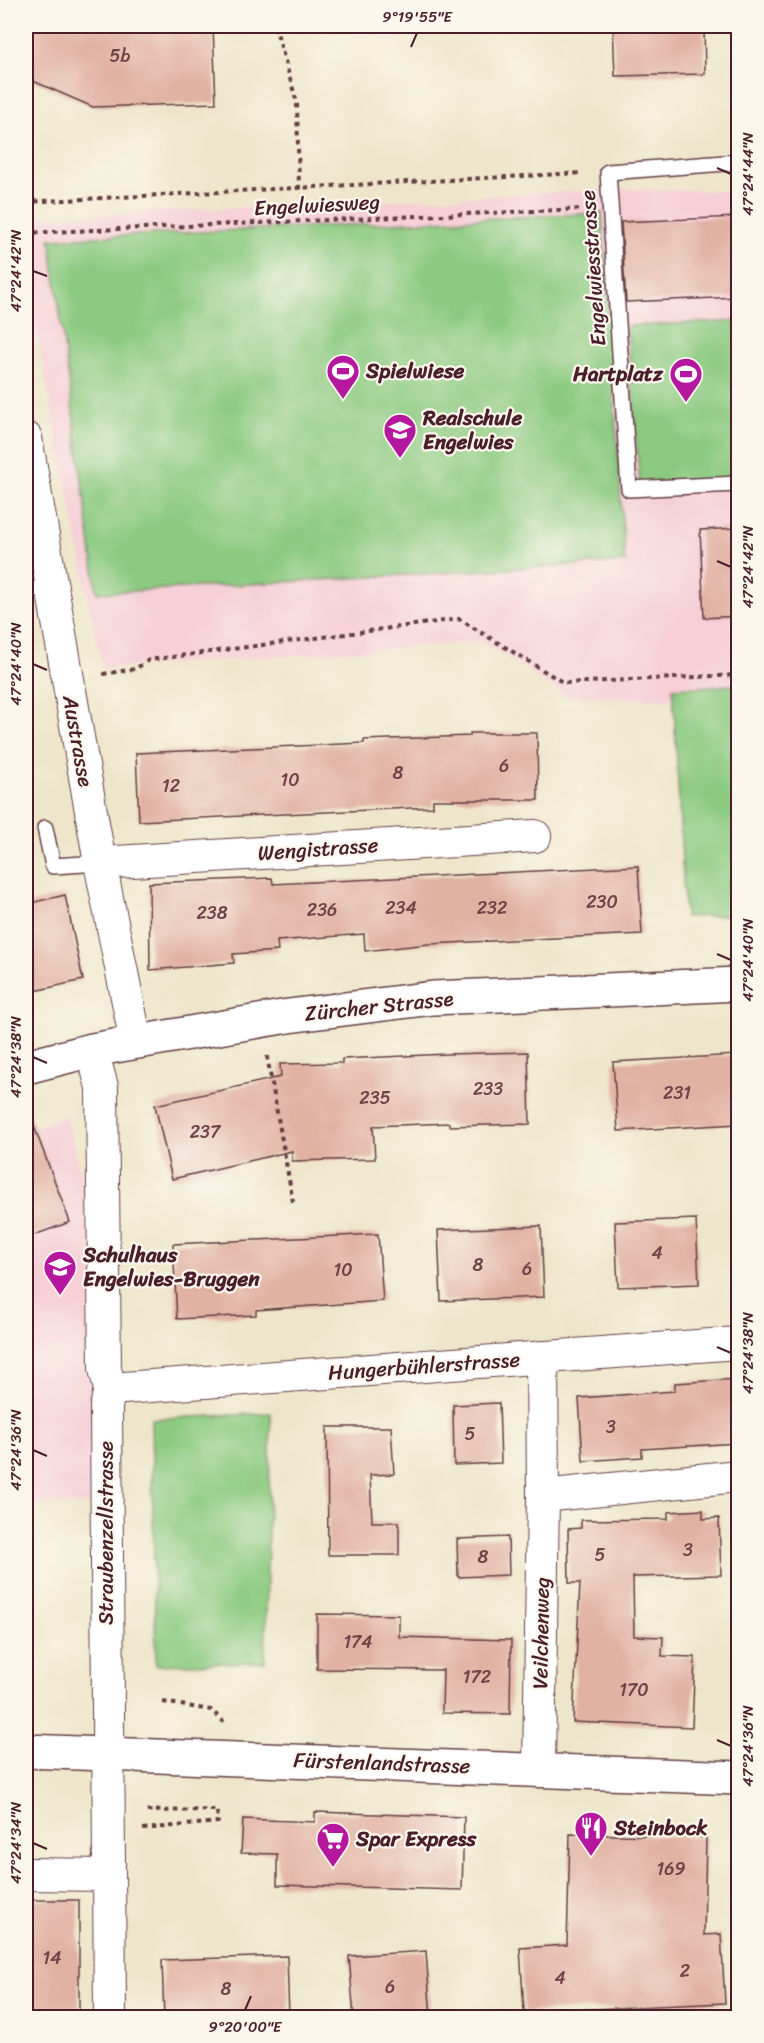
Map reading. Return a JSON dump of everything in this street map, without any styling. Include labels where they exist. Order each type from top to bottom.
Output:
[{"type":"main road","name":"Zürcher Strasse","points":[[26,1067],[92,1050],[288,1016],[433,998],[738,984]]},
{"type":"main road","name":"Fürstenlandstrasse","points":[[26,1752],[738,1778]]},
{"type":"street","name":"Austrasse","points":[[26,438],[38,589],[67,679],[100,863],[136,1042]]},
{"type":"street","name":"Wengistrasse","points":[[100,863],[535,836]]},
{"type":"street","name":"Straubenzellstrasse","points":[[92,1050],[102,1087],[105,1369],[110,1389],[106,1407],[110,2018]]},
{"type":"street","name":"Hungerbühlerstrasse","points":[[110,1389],[738,1343]]},
{"type":"street","name":"Veilchenweg","points":[[539,1769],[543,1496],[542,1357]]},
{"type":"street","points":[[543,1496],[738,1476]]},
{"type":"street","points":[[26,1875],[108,1875]]},
{"type":"lane","name":"Engelwiesstrasse","points":[[738,162],[608,172],[629,489],[738,484]]},
{"type":"lane","points":[[45,828],[53,866],[100,863]]},
{"type":"path","points":[[275,26],[297,103],[299,189]]},
{"type":"path","name":"Engelwiesweg","points":[[26,202],[608,172]]},
{"type":"path","name":"Engelwiesweg","points":[[26,233],[609,208]]},
{"type":"path","points":[[67,679],[135,669],[149,660],[459,619],[564,683],[738,675]]},
{"type":"path","points":[[267,1055],[293,1202]]},
{"type":"path","points":[[163,1702],[211,1710]]},
{"type":"path","points":[[135,1811],[217,1810],[218,1822],[142,1829]]},
{"type":"shaded area","name":"Realschule Engelwies","points":[[625,189],[738,191],[738,915],[685,917],[673,699],[567,697],[482,642],[102,669],[26,276],[26,218]]},
{"type":"shaded area","name":"Schulhaus Engelwies-Bruggen","points":[[66,1115],[90,1202],[98,1505],[26,1504],[26,1132]]},
{"type":"green space","name":"Spielwiese","points":[[602,213],[625,562],[97,593],[50,239]]},
{"type":"green space","name":"Hartplatz","points":[[738,321],[738,481],[640,486],[627,326]]},
{"type":"green space","points":[[738,685],[738,915],[685,917],[673,688]]},
{"type":"green space","points":[[271,1413],[265,1662],[156,1665],[151,1419]]},
{"type":"building","points":[[26,26],[213,26],[216,103],[93,107],[26,78]]},
{"type":"building","points":[[613,26],[704,26],[705,74],[615,76]]},
{"type":"building","points":[[738,217],[738,297],[626,302],[621,222]]},
{"type":"building","points":[[738,528],[738,616],[704,618],[700,530]]},
{"type":"building","points":[[470,733],[537,733],[538,800],[433,800],[433,807],[139,821],[136,753],[364,743],[364,740],[470,736]]},
{"type":"building","points":[[638,866],[642,934],[429,944],[365,951],[364,934],[277,941],[278,951],[233,954],[234,963],[150,970],[149,883],[272,878],[273,884]]},
{"type":"building","points":[[65,895],[83,980],[26,993],[26,904]]},
{"type":"building","points":[[528,1052],[530,1124],[449,1126],[449,1123],[373,1126],[375,1159],[292,1161],[292,1151],[172,1179],[155,1105],[281,1077],[280,1064],[342,1063],[342,1059]]},
{"type":"building","points":[[738,1055],[738,1124],[618,1131],[613,1062]]},
{"type":"building","points":[[26,1113],[29,1113],[70,1222],[26,1238]]},
{"type":"building","points":[[696,1219],[699,1284],[618,1287],[615,1222]]},
{"type":"building","points":[[541,1226],[544,1297],[441,1301],[438,1230]]},
{"type":"building","points":[[378,1234],[383,1301],[256,1310],[256,1315],[177,1319],[173,1244]]},
{"type":"building","points":[[738,1379],[738,1443],[642,1449],[642,1457],[583,1461],[579,1398],[675,1391],[675,1383]]},
{"type":"building","points":[[499,1403],[501,1463],[454,1465],[453,1405]]},
{"type":"building","points":[[327,1427],[391,1427],[394,1474],[370,1475],[372,1522],[399,1522],[399,1555],[328,1555]]},
{"type":"building","points":[[703,1510],[703,1519],[719,1518],[721,1575],[633,1577],[634,1636],[663,1637],[662,1656],[695,1657],[692,1727],[573,1722],[580,1583],[569,1583],[568,1529],[581,1528],[581,1520],[668,1519],[668,1512]]},
{"type":"building","points":[[508,1537],[509,1575],[458,1577],[457,1539]]},
{"type":"building","points":[[317,1614],[399,1615],[399,1637],[511,1640],[510,1714],[442,1713],[443,1670],[317,1669]]},
{"type":"building","points":[[315,1812],[464,1817],[462,1890],[277,1885],[277,1854],[241,1853],[243,1819],[315,1822]]},
{"type":"building","points":[[570,1834],[706,1837],[704,1935],[721,1934],[725,2003],[524,2012],[520,1948],[567,1945]]},
{"type":"building","points":[[26,1900],[79,1900],[79,2017],[26,2018]]},
{"type":"building","points":[[426,1951],[431,2018],[354,2018],[349,1956]]},
{"type":"building","points":[[287,1956],[289,2018],[164,2018],[162,1960]]},
{"type":"place","name":"Spielwiese","points":[[343,400]]},
{"type":"place","name":"Hartplatz","points":[[686,403]]},
{"type":"place","name":"Realschule Engelwies","points":[[400,459]]},
{"type":"place","name":"Schulhaus Engelwies-Bruggen","points":[[60,1296]]},
{"type":"place","name":"Steinbock","points":[[591,1857]]},
{"type":"place","name":"Spar Express","points":[[333,1868]]}]
